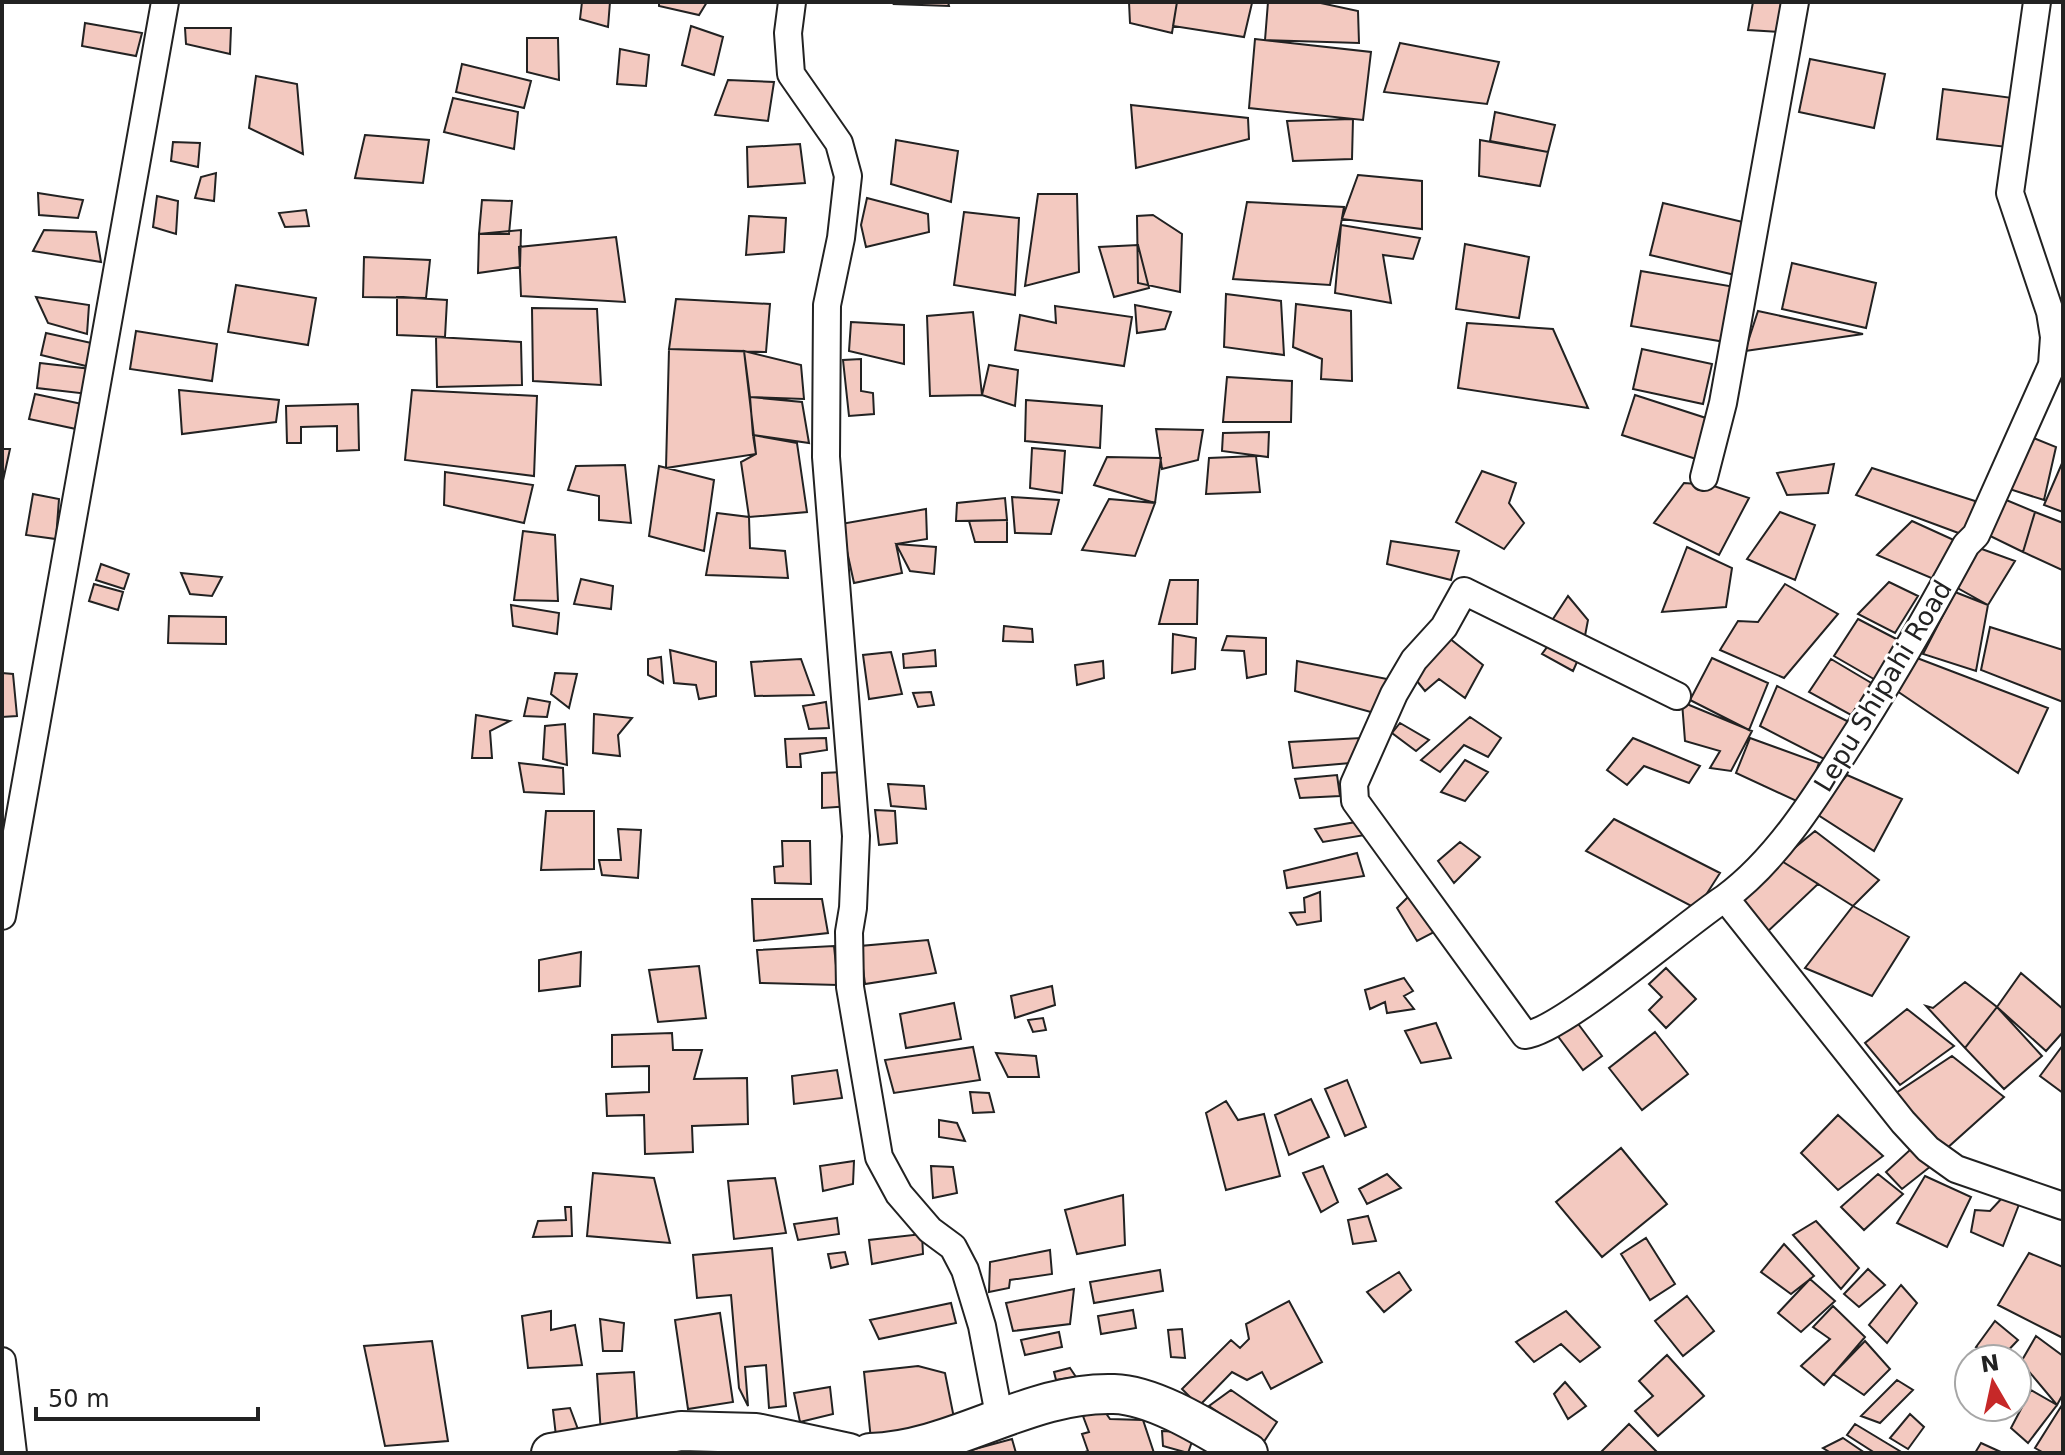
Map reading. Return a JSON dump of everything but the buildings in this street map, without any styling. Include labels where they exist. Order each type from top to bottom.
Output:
[{"type":"street","points":[[2,916],[165,2]]},
{"type":"street","points":[[792,2],[788,33],[791,74],[839,143],[848,176],[841,238],[827,305],[826,457],[856,836],[849,932],[850,987],[879,1157],[899,1194],[930,1230],[953,1247],[965,1270],[982,1326],[1000,1420]]},
{"type":"street","points":[[1704,477],[1723,403],[1795,2]]},
{"type":"street","name":"Lepu Shipahi Road","points":[[1677,696],[1464,591],[1444,627],[1414,660],[1394,694],[1354,784],[1355,801],[1525,1035],[1553,1026],[1686,923],[1747,882],[1813,803],[1897,671],[1966,545],[1976,535],[2049,375],[2054,337],[2050,312],[2010,193],[2037,2]]},
{"type":"street","points":[[1725,898],[1903,1122],[1928,1149],[1956,1169],[2063,1206]]},
{"type":"street","points":[[2,1361],[13,1453]]},
{"type":"street","points":[[870,1453],[902,1452],[1063,1400],[1115,1393],[1144,1400],[1196,1423],[1248,1453]]},
{"type":"street","points":[[551,1453],[610,1449],[681,1431],[756,1433],[849,1453]]}]
